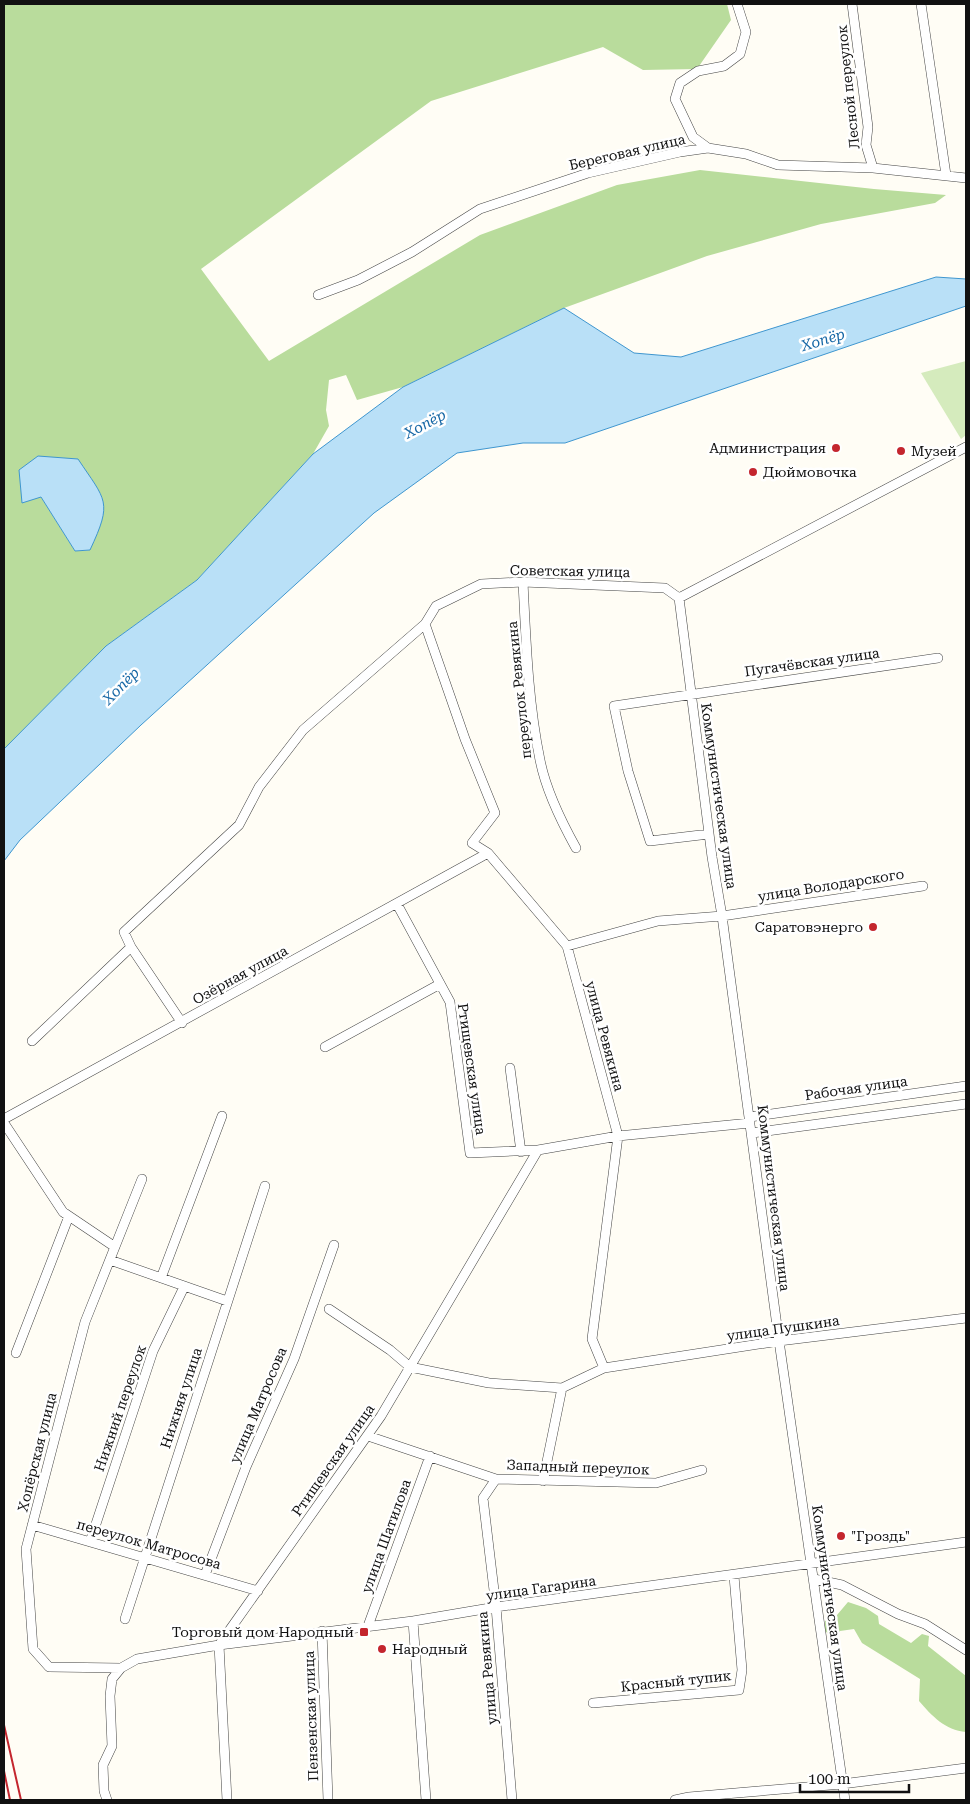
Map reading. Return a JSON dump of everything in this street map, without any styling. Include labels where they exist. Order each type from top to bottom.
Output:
[{"type":"street","points":[[708,148],[692,138],[675,99],[680,83],[698,71],[724,66],[740,54],[746,32],[737,4]]},
{"type":"street","name":"Лесной переулок","points":[[852,4],[868,127],[866,145],[873,168]]},
{"type":"street","points":[[921,4],[946,175]]},
{"type":"street","name":"Береговая улица","points":[[318,295],[358,280],[412,252],[480,209],[588,172],[708,148],[746,154],[778,165],[873,168],[966,178]]},
{"type":"street","points":[[679,598],[966,447]]},
{"type":"street","name":"Советская улица","points":[[131,947],[124,932],[239,825],[259,787],[303,730],[425,624],[436,606],[481,584],[523,582],[665,588],[679,598]]},
{"type":"street","name":"переулок Ревякина","points":[[523,582],[528,664],[540,761],[557,814],[576,848]]},
{"type":"street","name":"Коммунистическая улица","points":[[679,598],[690,694],[722,916],[741,1068],[752,1133],[779,1341],[845,1800]]},
{"type":"street","name":"улица Ревякина","points":[[425,624],[495,813],[472,843],[488,853],[567,946],[618,1136],[592,1339],[604,1368]]},
{"type":"street","name":"Пугачёвская улица","points":[[709,834],[650,841],[628,771],[614,706],[938,658]]},
{"type":"street","name":"Озёрная улица","points":[[4,1119],[182,1023],[488,853]]},
{"type":"street","name":"улица Володарского","points":[[567,946],[658,921],[722,916],[923,886]]},
{"type":"street","name":"Ртищевская улица","points":[[397,904],[450,1002],[470,1153],[538,1150],[618,1136],[750,1120]]},
{"type":"street","points":[[32,1041],[131,947],[182,1023]]},
{"type":"street","points":[[325,1047],[440,984]]},
{"type":"street","points":[[510,1068],[521,1152]]},
{"type":"street","name":"Рабочая улица","points":[[750,1120],[966,1086]]},
{"type":"street","points":[[752,1133],[966,1104]]},
{"type":"street","points":[[161,1278],[222,1116]]},
{"type":"street","points":[[4,1123],[63,1212],[115,1247]]},
{"type":"street","name":"Ртищевская улица","points":[[219,1645],[368,1436],[538,1150]]},
{"type":"street","name":"Хопёрская улица","points":[[121,1668],[49,1667],[33,1648],[26,1549],[85,1322],[142,1178]]},
{"type":"street","name":"Нижняя улица","points":[[125,1619],[265,1186]]},
{"type":"street","points":[[16,1353],[69,1216]]},
{"type":"street","name":"улица Матросова","points":[[205,1575],[246,1467],[294,1359],[334,1245]]},
{"type":"street","points":[[110,1260],[227,1301]]},
{"type":"street","name":"Нижний переулок","points":[[90,1542],[153,1351],[184,1287]]},
{"type":"street","points":[[329,1310],[390,1350],[410,1367],[489,1383],[562,1388],[604,1368]]},
{"type":"street","name":"улица Пушкина","points":[[604,1368],[779,1341],[966,1318]]},
{"type":"street","points":[[543,1481],[562,1388]]},
{"type":"street","name":"Западный переулок","points":[[368,1436],[496,1479],[543,1481],[611,1480],[656,1483],[702,1470]]},
{"type":"street","name":"улица Шатилова","points":[[368,1626],[430,1456]]},
{"type":"street","name":"улица Ревякина","points":[[496,1479],[483,1498],[496,1607],[512,1800]]},
{"type":"street","name":"переулок Матросова","points":[[32,1525],[258,1591]]},
{"type":"street","name":"улица Гагарина","points":[[121,1668],[137,1659],[219,1645],[322,1631],[413,1622],[496,1607],[734,1576],[812,1563],[966,1542]]},
{"type":"street","name":"Красный тупик","points":[[593,1703],[738,1690],[742,1670],[734,1576]]},
{"type":"street","points":[[814,1578],[842,1585],[898,1614],[925,1624],[966,1650]]},
{"type":"street","points":[[413,1622],[426,1800]]},
{"type":"street","name":"Пензенская улица","points":[[322,1631],[328,1800]]},
{"type":"street","points":[[219,1645],[227,1800]]},
{"type":"street","points":[[107,1800],[104,1791],[103,1765],[112,1746],[110,1696],[112,1679],[121,1668]]},
{"type":"street","points":[[675,1800],[689,1797],[842,1784],[966,1768]]},
{"type":"green space","points":[[4,4],[727,4],[731,20],[697,69],[643,70],[603,47],[431,101],[201,269],[269,361],[480,235],[617,185],[700,170],[946,195],[935,203],[821,224],[707,256],[564,308],[403,387],[357,400],[346,375],[329,380],[326,410],[329,426],[313,454],[197,580],[106,646],[4,749]],"holes":[[[41,497],[90,550],[75,551]]]},
{"type":"green space","points":[[966,361],[966,435],[961,439],[921,373]]},
{"type":"green space","points":[[848,1602],[866,1608],[878,1616],[879,1624],[911,1643],[922,1634],[929,1636],[928,1646],[966,1676],[966,1732],[958,1731],[945,1725],[934,1717],[919,1701],[920,1679],[862,1643],[854,1629],[840,1631],[834,1639],[825,1631],[825,1621],[837,1615]]},
{"type":"water","name":"Хопёр","points":[[936,277],[966,279],[966,306],[565,443],[523,443],[457,453],[374,513],[141,725],[20,840],[4,861],[4,749],[106,646],[197,580],[313,454],[403,387],[564,308],[634,353],[681,357]]},
{"type":"water","points":[[38,456],[78,459],[100,493],[104,511],[90,550],[75,551],[41,497],[22,503],[19,470]]},
{"type":"railway","points":[[4,1725],[21,1800]]},
{"type":"railway","points":[[4,1771],[10,1800]]},
{"type":"place","name":"Администрация","points":[[836,448]]},
{"type":"place","name":"Музей","points":[[901,451]]},
{"type":"place","name":"Дюймовочка","points":[[753,472]]},
{"type":"place","name":"Саратовэнерго","points":[[873,927]]},
{"type":"place","name":"\"Гроздь\"","points":[[841,1536]]},
{"type":"place","name":"Торговый дом Народный","points":[[364,1632]]},
{"type":"place","name":"Народный","points":[[382,1649]]}]
